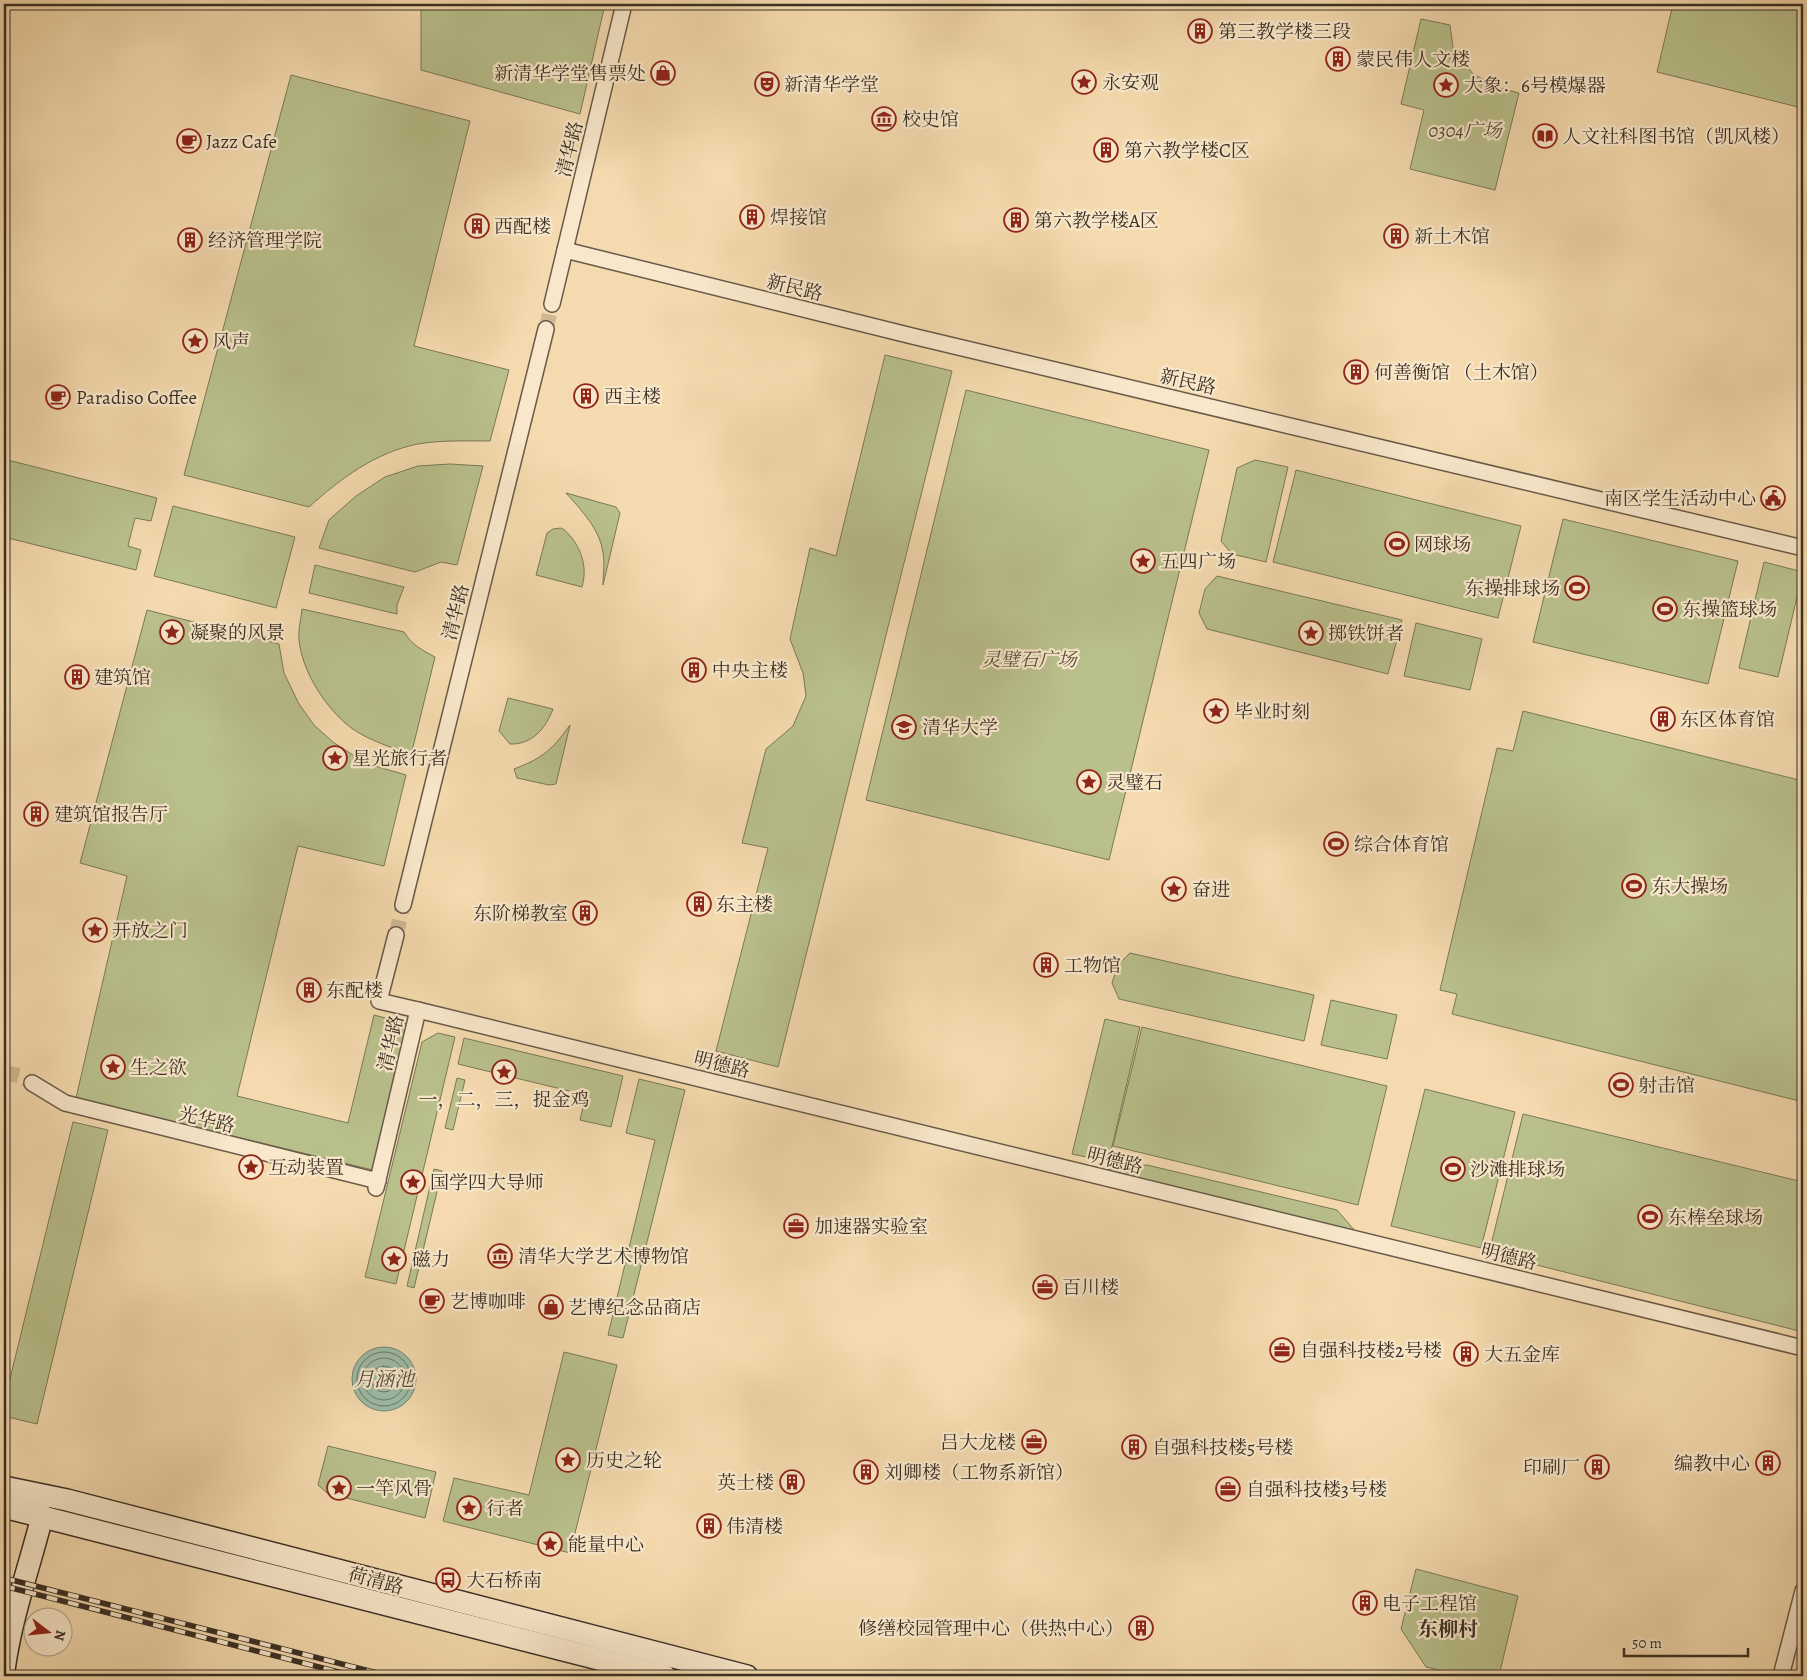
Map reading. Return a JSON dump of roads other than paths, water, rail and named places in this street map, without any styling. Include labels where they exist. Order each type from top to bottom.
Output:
[{"type":"main road","name":"荷清路","points":[[4,1487],[76,1503],[747,1676]]},
{"type":"main road","points":[[4,1670],[6,1652],[18,1602],[42,1518],[31,1493],[5,1512]]},
{"type":"main road","name":"荷清路","points":[[5,1512],[42,1518],[665,1676]]},
{"type":"street","name":"清华路","points":[[552,304],[624,4]]},
{"type":"street","name":"新民路","points":[[565,250],[912,336],[1803,548]]},
{"type":"street","name":"清华路","points":[[403,905],[546,329]]},
{"type":"street","name":"清华路","points":[[377,1185],[418,1010],[379,1001],[396,936]]},
{"type":"street","name":"明德路","points":[[418,1010],[1803,1348]]},
{"type":"street","name":"光华路","points":[[32,1083],[65,1103],[377,1185]]},
{"type":"street","points":[[1781,1676],[1803,1591]]},
{"type":"water","name":"月涵池","points":[[378,1347],[390,1347],[407,1356],[414,1367],[416,1379],[414,1391],[407,1402],[390,1411],[378,1411],[366,1406],[357,1397],[352,1385],[352,1373],[357,1361],[366,1352]]},
{"type":"tunnel","points":[[546,329],[552,304]]},
{"type":"tunnel","points":[[396,935],[403,905]]},
{"type":"tunnel","points":[[4,1072],[20,1076],[32,1083]]},
{"type":"railway","points":[[4,1578],[389,1676]]},
{"type":"railway","points":[[4,1586],[354,1676]]},
{"type":"place","name":"第三教学楼三段","points":[[1200,31]]},
{"type":"place","name":"蒙民伟人文楼","points":[[1338,59]]},
{"type":"place","name":"新清华学堂售票处","points":[[663,73]]},
{"type":"place","name":"永安观","points":[[1084,82]]},
{"type":"place","name":"新清华学堂","points":[[767,84]]},
{"type":"place","name":"大象：6号模爆器","points":[[1446,85]]},
{"type":"place","name":"校史馆","points":[[884,119]]},
{"type":"place","name":"人文社科图书馆（凯风楼）","points":[[1545,136]]},
{"type":"place","name":"Jazz Cafe","points":[[189,141]]},
{"type":"place","name":"第六教学楼C区","points":[[1106,150]]},
{"type":"place","name":"焊接馆","points":[[752,217]]},
{"type":"place","name":"第六教学楼A区","points":[[1016,220]]},
{"type":"place","name":"西配楼","points":[[477,226]]},
{"type":"place","name":"新土木馆","points":[[1396,236]]},
{"type":"place","name":"经济管理学院","points":[[190,240]]},
{"type":"place","name":"风声","points":[[195,341]]},
{"type":"place","name":"何善衡馆 （土木馆）","points":[[1356,372]]},
{"type":"place","name":"西主楼","points":[[586,396]]},
{"type":"place","name":"Paradiso Coffee","points":[[58,397]]},
{"type":"place","name":"南区学生活动中心","points":[[1773,498]]},
{"type":"place","name":"网球场","points":[[1397,544]]},
{"type":"place","name":"五四广场","points":[[1143,561]]},
{"type":"place","name":"东操排球场","points":[[1577,588]]},
{"type":"place","name":"东操篮球场","points":[[1665,609]]},
{"type":"place","name":"凝聚的风景","points":[[172,632]]},
{"type":"place","name":"掷铁饼者","points":[[1311,633]]},
{"type":"place","name":"中央主楼","points":[[694,670]]},
{"type":"place","name":"建筑馆","points":[[77,677]]},
{"type":"place","name":"毕业时刻","points":[[1216,711]]},
{"type":"place","name":"东区体育馆","points":[[1663,719]]},
{"type":"place","name":"清华大学","points":[[904,727]]},
{"type":"place","name":"星光旅行者","points":[[335,758]]},
{"type":"place","name":"灵璧石","points":[[1089,782]]},
{"type":"place","name":"建筑馆报告厅","points":[[36,814]]},
{"type":"place","name":"综合体育馆","points":[[1336,844]]},
{"type":"place","name":"东大操场","points":[[1634,886]]},
{"type":"place","name":"奋进","points":[[1174,889]]},
{"type":"place","name":"东主楼","points":[[699,904]]},
{"type":"place","name":"东阶梯教室","points":[[585,913]]},
{"type":"place","name":"开放之门","points":[[95,930]]},
{"type":"place","name":"工物馆","points":[[1046,965]]},
{"type":"place","name":"东配楼","points":[[309,990]]},
{"type":"place","name":"生之欲","points":[[113,1067]]},
{"type":"place","name":"一，二，三，捉金鸡","points":[[504,1072]]},
{"type":"place","name":"射击馆","points":[[1621,1085]]},
{"type":"place","name":"互动装置","points":[[251,1167]]},
{"type":"place","name":"沙滩排球场","points":[[1453,1169]]},
{"type":"place","name":"国学四大导师","points":[[413,1182]]},
{"type":"place","name":"东棒垒球场","points":[[1650,1217]]},
{"type":"place","name":"加速器实验室","points":[[796,1226]]},
{"type":"place","name":"清华大学艺术博物馆","points":[[500,1256]]},
{"type":"place","name":"磁力","points":[[394,1259]]},
{"type":"place","name":"百川楼","points":[[1045,1287]]},
{"type":"place","name":"艺博咖啡","points":[[432,1301]]},
{"type":"place","name":"艺博纪念品商店","points":[[551,1307]]},
{"type":"place","name":"自强科技楼2号楼","points":[[1282,1350]]},
{"type":"place","name":"大五金库","points":[[1466,1354]]},
{"type":"place","name":"吕大龙楼","points":[[1034,1442]]},
{"type":"place","name":"自强科技楼5号楼","points":[[1134,1447]]},
{"type":"place","name":"历史之轮","points":[[568,1460]]},
{"type":"place","name":"编教中心","points":[[1768,1463]]},
{"type":"place","name":"印刷厂","points":[[1597,1467]]},
{"type":"place","name":"刘卿楼（工物系新馆）","points":[[866,1472]]},
{"type":"place","name":"英士楼","points":[[792,1482]]},
{"type":"place","name":"一竿风骨","points":[[339,1488]]},
{"type":"place","name":"自强科技楼3号楼","points":[[1228,1489]]},
{"type":"place","name":"行者","points":[[469,1508]]},
{"type":"place","name":"伟清楼","points":[[709,1526]]},
{"type":"place","name":"能量中心","points":[[550,1544]]},
{"type":"place","name":"大石桥南","points":[[448,1580]]},
{"type":"place","name":"电子工程馆","points":[[1365,1603]]},
{"type":"place","name":"修缮校园管理中心（供热中心）","points":[[1141,1628]]},
{"type":"district","name":"东柳村","points":[[1448,1629]]},
{"type":"park label","name":"0304广场","points":[[1465,130]]},
{"type":"park label","name":"灵璧石广场","points":[[1029,659]]}]
